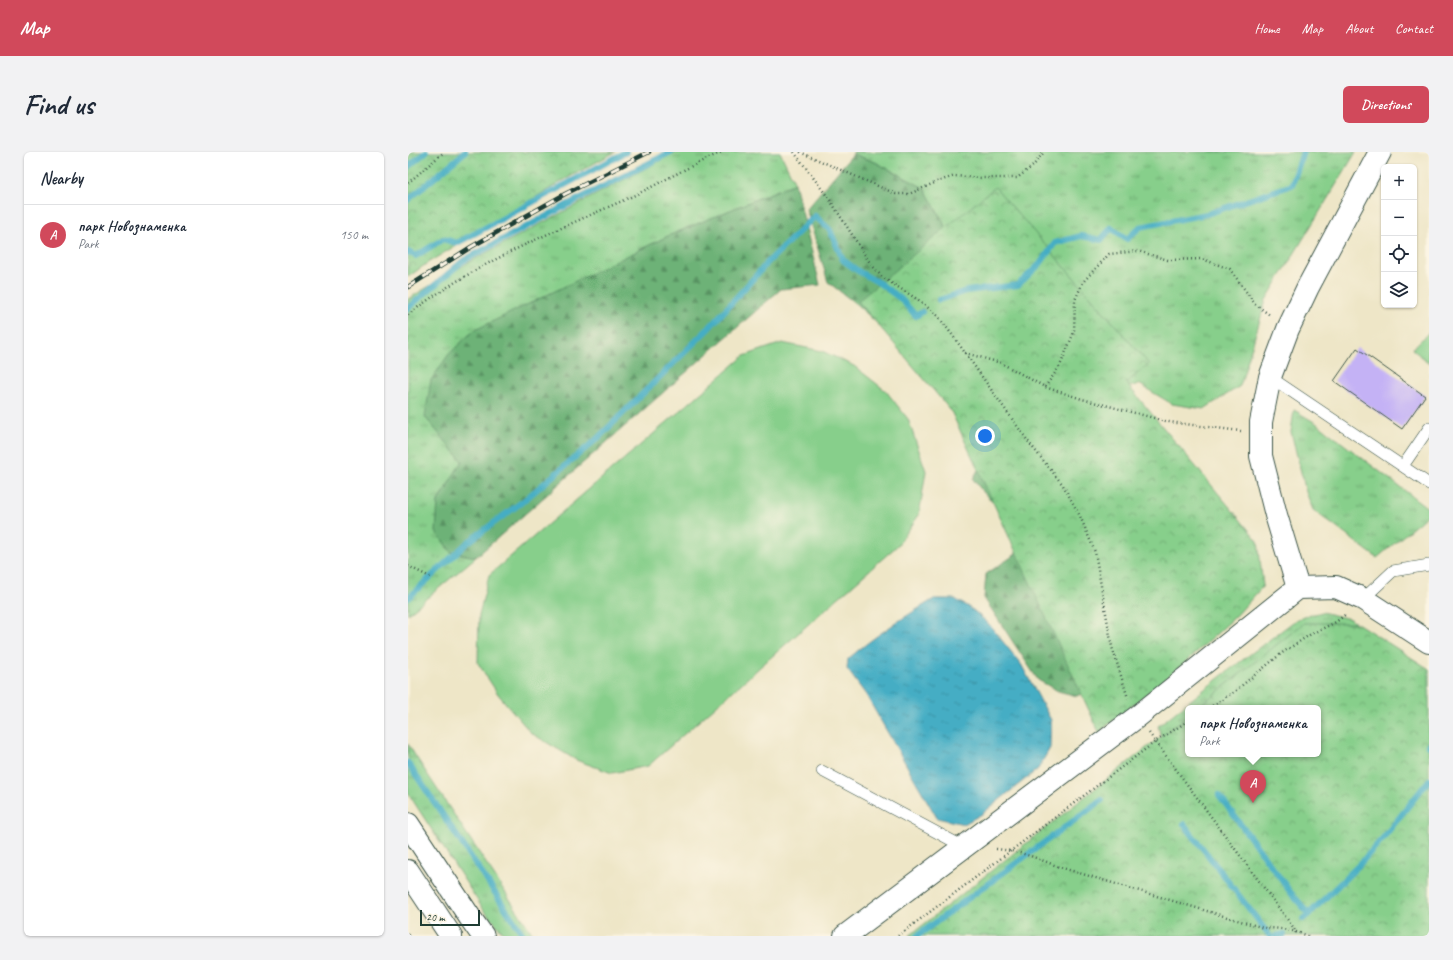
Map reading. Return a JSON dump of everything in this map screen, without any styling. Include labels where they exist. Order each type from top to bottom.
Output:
[{"type":"street","points":[[1298,588],[1276,515],[1261,456],[1261,422],[1270,377],[1288,329],[1308,287],[1380,152]]},
{"type":"street","points":[[845,936],[1137,717],[1298,588],[1336,588],[1363,599],[1429,642]]},
{"type":"street","points":[[408,824],[470,919],[484,936]]},
{"type":"street","points":[[408,871],[451,936]]},
{"type":"lane","points":[[1270,377],[1429,484]]},
{"type":"lane","points":[[1403,466],[1429,428]]},
{"type":"lane","points":[[1363,599],[1393,571],[1429,564]]},
{"type":"lane","points":[[822,771],[964,847]]},
{"type":"path","points":[[408,183],[444,152]]},
{"type":"path","points":[[408,315],[448,288],[503,255],[643,191],[723,152]]},
{"type":"path","points":[[794,152],[830,200],[870,263],[882,277],[920,301],[938,316],[1030,444],[1063,486],[1080,516],[1095,552],[1112,647],[1129,702]]},
{"type":"path","points":[[800,152],[896,194],[909,194],[955,176],[1017,178],[1032,166],[1044,152]]},
{"type":"path","points":[[1045,387],[1060,366],[1074,332],[1075,300],[1083,282],[1109,254],[1138,251],[1168,260],[1202,260],[1230,269],[1254,304],[1288,329]]},
{"type":"path","points":[[965,353],[1001,363],[1045,387],[1082,399],[1169,422],[1261,433]]},
{"type":"path","points":[[408,566],[430,577]]},
{"type":"path","points":[[1214,705],[1235,691],[1282,653],[1311,634],[1336,622],[1363,599]]},
{"type":"path","points":[[898,936],[1155,742],[1185,723]]},
{"type":"path","points":[[1147,732],[1296,931],[1295,936]]},
{"type":"path","points":[[964,847],[1012,850],[1059,867],[1264,928],[1280,928],[1296,931],[1308,936]]},
{"type":"green space","points":[[408,152],[615,152],[564,180],[429,262],[408,277]]},
{"type":"green space","points":[[676,152],[780,152],[795,183],[668,236],[579,280],[425,417],[463,461],[438,501],[451,552],[476,557],[408,614],[408,299],[469,262]]},
{"type":"green space","points":[[853,152],[1356,152],[1266,300],[1240,386],[1204,409],[1172,404],[1139,384],[1091,398],[969,268],[924,188],[875,162],[853,154]]},
{"type":"green space","points":[[853,154],[875,162],[924,188],[969,268],[1108,681],[1077,696],[1058,691],[1038,680],[984,598],[986,574],[1016,554],[1023,527],[996,505],[973,479],[989,450],[888,333],[856,304],[828,282],[806,209]]},
{"type":"green space","points":[[795,183],[820,285],[781,289],[476,557],[451,552],[436,532],[438,501],[462,461],[425,417],[431,380],[449,354],[473,331],[668,236]]},
{"type":"green space","points":[[995,187],[1149,364],[1126,383],[1258,541],[1263,586],[1236,616],[1187,661],[1099,732],[951,411],[858,301]]},
{"type":"green space","points":[[1429,332],[1429,363],[1412,349]]},
{"type":"green space","points":[[782,343],[822,351],[854,366],[886,391],[908,419],[926,471],[919,515],[898,545],[648,766],[612,773],[576,760],[531,733],[498,694],[478,663],[479,615],[489,575],[744,356]]},
{"type":"green space","points":[[1294,410],[1316,423],[1429,509],[1429,514],[1377,558],[1313,510],[1306,492],[1291,432]]},
{"type":"green space","points":[[1322,612],[1350,619],[1429,669],[1271,705],[1185,705],[1185,757],[1190,757],[1198,768],[1164,745],[1158,726],[1220,677],[1297,619]]},
{"type":"green space","points":[[1304,623],[1357,623],[1429,669],[1429,936],[909,936],[1185,717],[1185,757],[1321,757],[1321,705],[1201,705]]},
{"type":"green space","points":[[408,744],[534,936],[506,936],[483,909],[408,793]]},
{"type":"water","points":[[934,599],[955,599],[973,610],[988,623],[1021,664],[1051,720],[1050,748],[1038,769],[982,814],[964,824],[937,818],[866,695],[847,669],[848,659],[868,642]]},
{"type":"building","points":[[1357,348],[1425,396],[1402,429],[1334,381]]},
{"type":"waterway","points":[[408,167],[426,152]]},
{"type":"waterway","points":[[408,200],[465,152]]},
{"type":"waterway","points":[[408,252],[416,256],[443,239],[457,243],[626,152]]},
{"type":"waterway","points":[[408,308],[463,261],[567,205],[671,152]]},
{"type":"waterway","points":[[939,300],[966,291],[1018,285],[1040,264],[1055,243],[1081,236],[1101,240],[1111,228],[1127,239],[1140,227],[1207,214],[1292,185],[1303,152]]},
{"type":"waterway","points":[[408,598],[467,543],[522,502],[598,438],[709,328],[768,262],[815,216],[830,230],[843,260],[901,299],[916,316],[922,312]]},
{"type":"waterway","points":[[408,763],[524,936]]},
{"type":"waterway","points":[[1309,914],[1359,865],[1383,838],[1429,780]]},
{"type":"waterway","points":[[1219,795],[1291,893],[1309,914],[1303,919]]},
{"type":"waterway","points":[[917,936],[1102,800]]},
{"type":"waterway","points":[[1184,824],[1270,936]]},
{"type":"waterway","points":[[1276,936],[1284,934]]},
{"type":"railway","points":[[408,287],[471,247],[565,194],[649,152]]},
{"type":"place","name":"парк Новознаменка","points":[[1253,803]]}]
